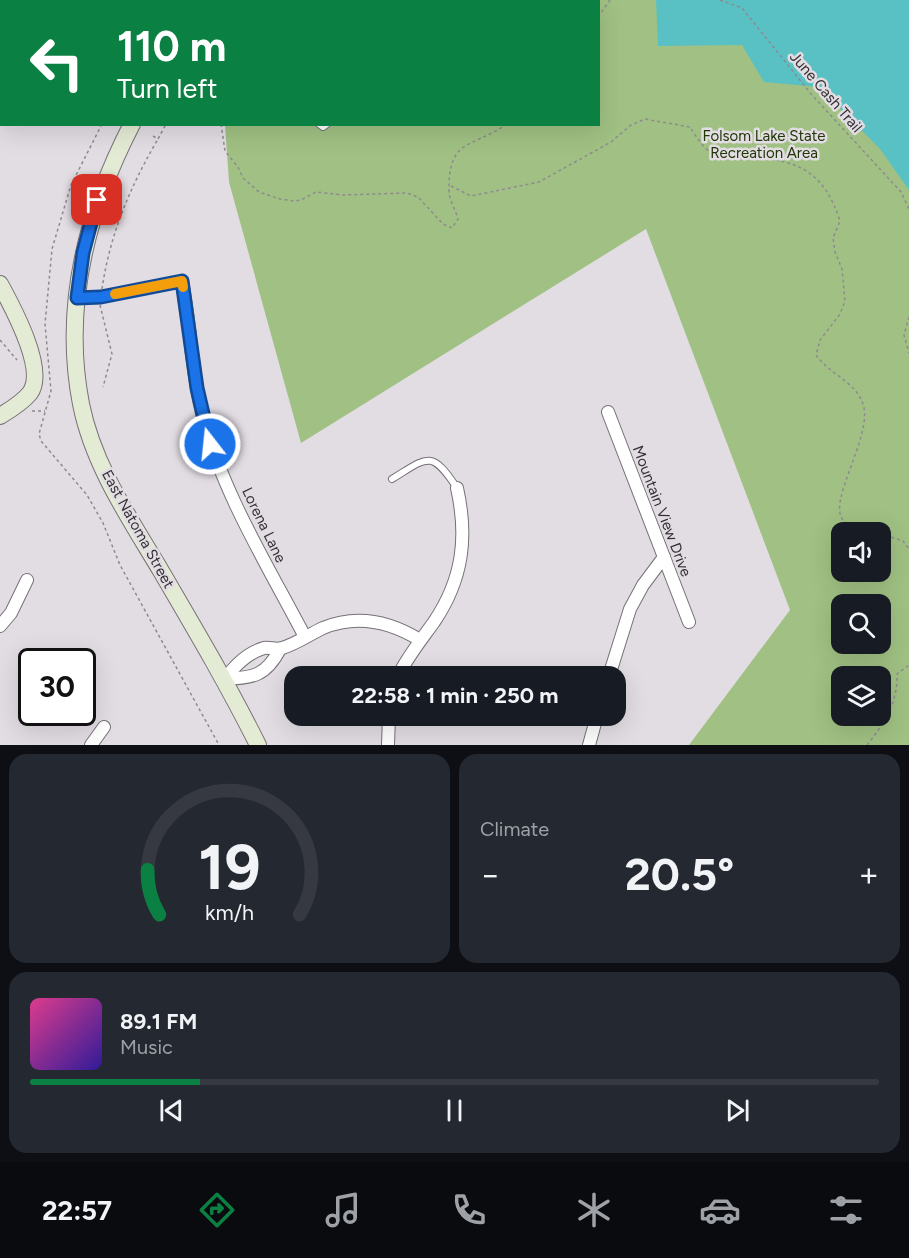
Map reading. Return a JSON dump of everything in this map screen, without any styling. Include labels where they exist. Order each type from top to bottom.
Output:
[{"type":"main road","name":"East Natoma Street","points":[[131,126],[97,200],[83,253],[77,298],[75,355],[81,405],[98,456],[122,507],[225,679],[258,745]]},
{"type":"main road","points":[[0,284],[28,343],[34,383],[31,392],[21,402],[0,416]]},
{"type":"street","name":"Lorena Lane","points":[[182,281],[197,388],[210,444],[263,557],[305,637]]},
{"type":"street","name":"Mountain View Drive","points":[[608,412],[689,621]]},
{"type":"street","points":[[404,666],[450,597],[461,564],[463,527],[457,488]]},
{"type":"street","points":[[612,666],[630,609],[642,585],[664,557]]},
{"type":"street","points":[[0,627],[11,613],[27,580]]},
{"type":"street","points":[[225,679],[239,661],[265,647],[280,649],[335,624],[369,620],[397,627],[420,640]]},
{"type":"street","points":[[225,679],[250,678],[272,665],[280,649]]},
{"type":"street","points":[[388,745],[389,726]]},
{"type":"street","points":[[589,745],[594,726]]},
{"type":"street","points":[[91,745],[104,727]]},
{"type":"lane","points":[[77,298],[101,297],[182,281]]},
{"type":"lane","points":[[392,479],[422,461],[429,460],[443,468],[457,488]]},
{"type":"path","points":[[600,14],[610,0]]},
{"type":"path","name":"June Cash Trail","points":[[720,0],[742,8],[812,95],[901,192],[909,209]]},
{"type":"path","points":[[451,186],[471,196],[539,182],[611,142],[631,125],[645,119],[690,128],[714,155],[757,158],[803,167],[822,182],[840,221],[833,238],[835,252],[842,269],[845,300],[840,314],[820,339],[816,355],[854,390],[864,405],[865,424],[862,440],[846,476],[838,512],[846,522]]},
{"type":"path","points":[[103,387],[112,354],[100,311],[101,297],[116,225],[132,185],[165,126]]},
{"type":"path","points":[[221,126],[225,151],[238,167],[243,178],[259,192],[280,200],[301,200],[316,192],[343,195],[407,193],[418,197],[443,224],[452,228],[458,219],[448,194],[451,186],[448,170],[455,154],[504,126]]},
{"type":"path","points":[[153,136],[158,139]]},
{"type":"path","points":[[909,317],[904,335],[909,352]]},
{"type":"path","points":[[0,340],[19,362]]},
{"type":"path","points":[[26,414],[35,410],[45,411]]},
{"type":"path","points":[[891,537],[903,541],[909,549]]},
{"type":"path","points":[[867,745],[884,724],[893,703],[897,674],[909,665]]},
{"type":"green space","name":"Folsom Lake State Recreation Area","points":[[600,0],[909,0],[909,745],[689,745],[790,610],[646,229],[301,443],[229,182],[225,126],[600,126]]},
{"type":"water","points":[[656,0],[909,0],[909,190],[880,149],[819,87],[764,82],[742,45],[658,46]]},
{"type":"slow traffic","points":[[115,294],[182,281],[183,287]]},
{"type":"route","points":[[97,200],[83,253],[77,298],[101,297],[182,281],[187,304],[192,360],[202,416],[210,444]]}]
